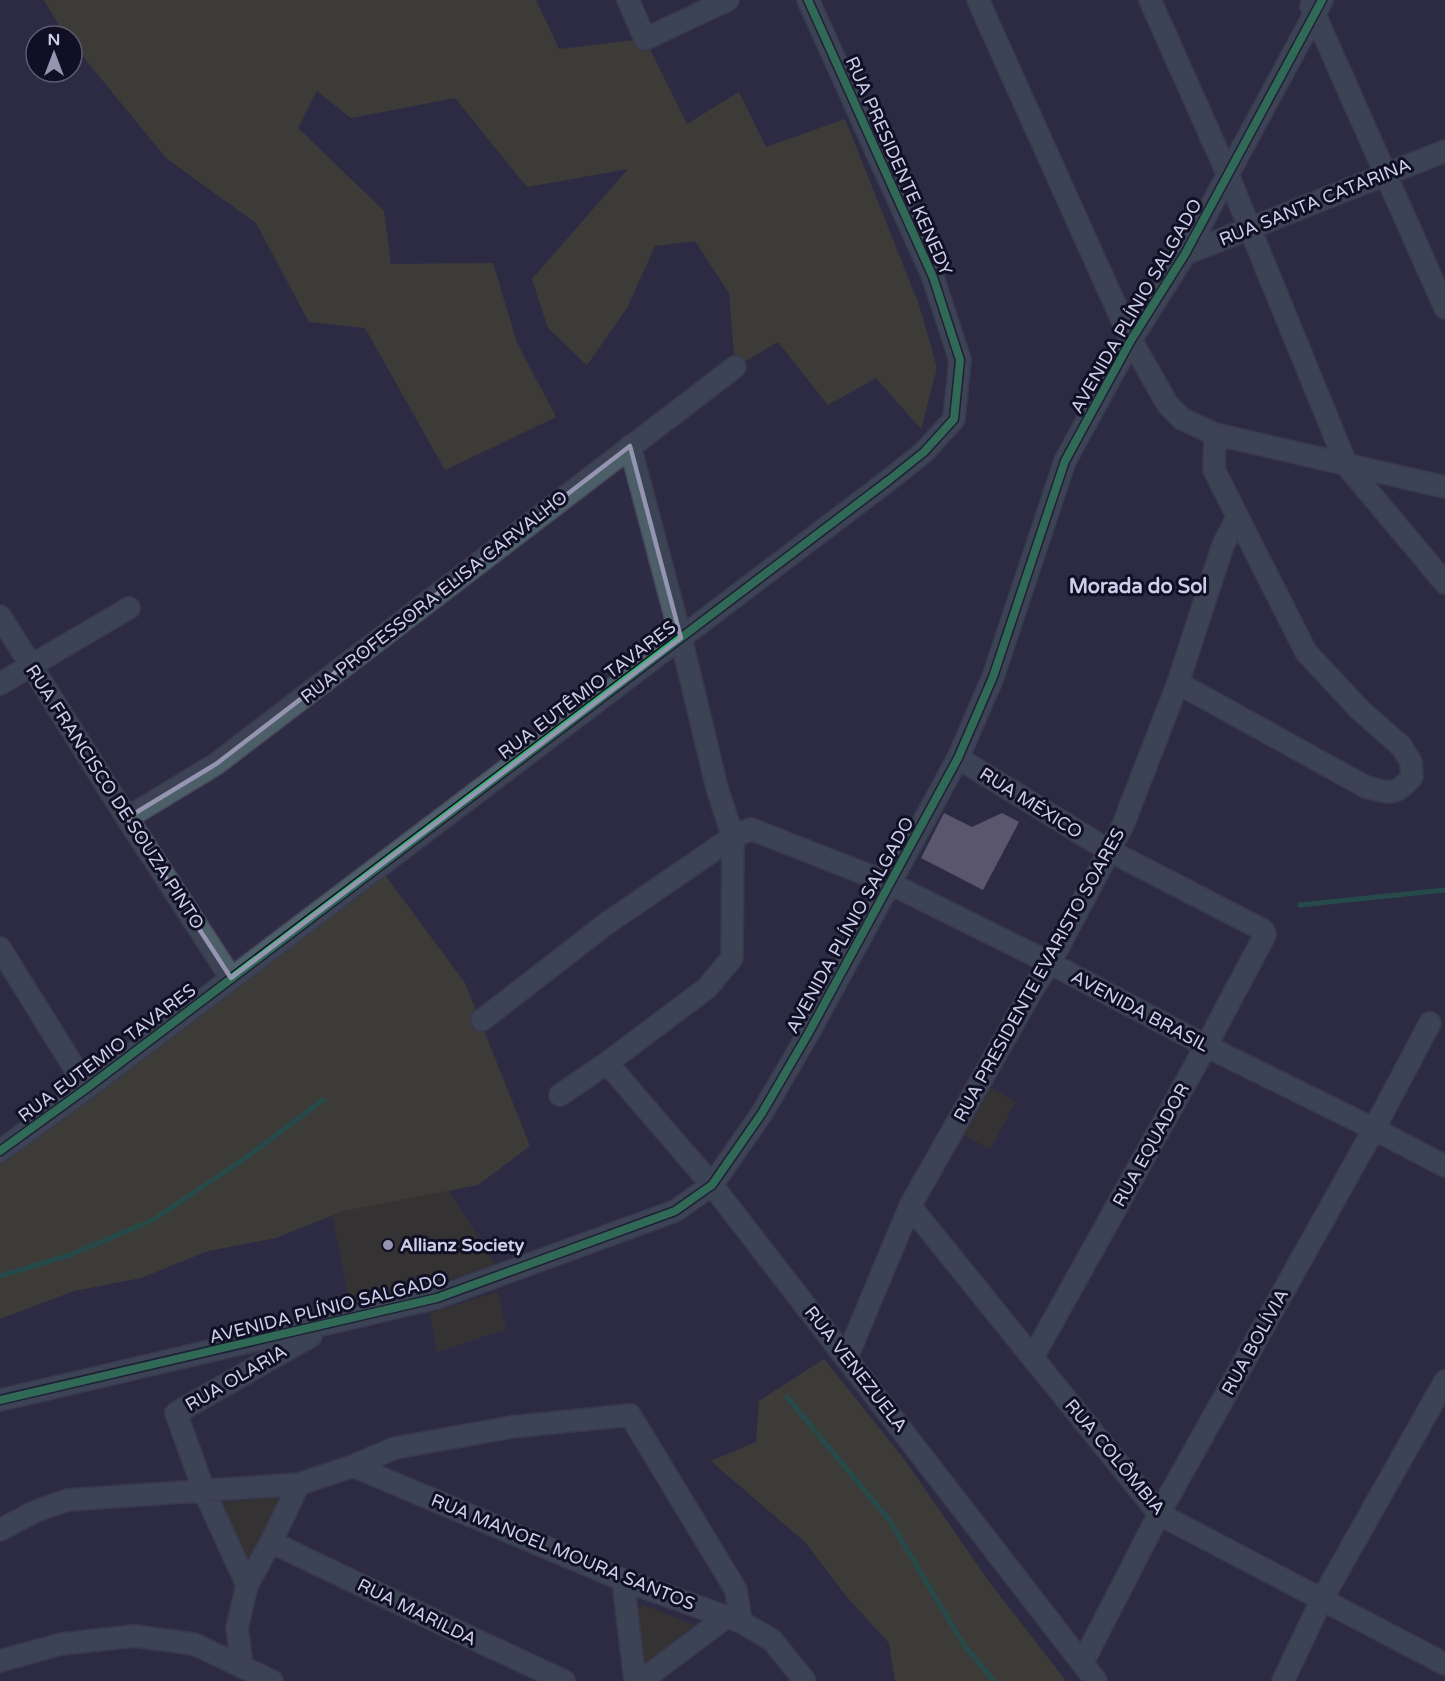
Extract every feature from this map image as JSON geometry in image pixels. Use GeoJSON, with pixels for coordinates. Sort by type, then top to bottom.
{"type":"FeatureCollection","features":[{"type":"Feature","properties":{"kind":"street"},"geometry":{"type":"LineString","coordinates":[[628,0],[645,39],[728,0]]}},
{"type":"Feature","properties":{"kind":"street","name":"RUA PRESIDENTE KENEDY"},"geometry":{"type":"LineString","coordinates":[[808,0],[933,277],[960,360],[954,419]]}},
{"type":"Feature","properties":{"kind":"street"},"geometry":{"type":"LineString","coordinates":[[978,0],[1131,340],[1168,405],[1182,419],[1215,434],[1445,487]]}},
{"type":"Feature","properties":{"kind":"street"},"geometry":{"type":"LineString","coordinates":[[1149,0],[1228,175],[1347,466],[1445,583]]}},
{"type":"Feature","properties":{"kind":"street"},"geometry":{"type":"LineString","coordinates":[[1315,5],[1445,308]]}},
{"type":"Feature","properties":{"kind":"street","name":"AVENIDA PLÍNIO SALGADO"},"geometry":{"type":"LineString","coordinates":[[0,1401],[267,1340],[337,1320],[437,1298],[675,1211],[712,1185],[762,1113],[891,884],[958,758],[993,677],[1065,460],[1131,340],[1185,254],[1315,5]]}},
{"type":"Feature","properties":{"kind":"street","name":"RUA SANTA CATARINA"},"geometry":{"type":"LineString","coordinates":[[1185,254],[1445,151]]}},
{"type":"Feature","properties":{"kind":"street","name":"RUA PROFESSORA ELISA CARVALHO"},"geometry":{"type":"LineString","coordinates":[[127,818],[216,764],[735,367]]}},
{"type":"Feature","properties":{"kind":"street","name":"RUA EUTÊMIO TAVARES"},"geometry":{"type":"LineString","coordinates":[[231,978],[924,452],[954,419]]}},
{"type":"Feature","properties":{"kind":"street"},"geometry":{"type":"LineString","coordinates":[[1178,683],[1366,787],[1393,793],[1400,791],[1412,777],[1411,762],[1401,746],[1360,710],[1306,652],[1214,470],[1215,434]]}},
{"type":"Feature","properties":{"kind":"street"},"geometry":{"type":"LineString","coordinates":[[560,1095],[707,988],[732,958],[733,837],[717,788],[681,638],[630,446]]}},
{"type":"Feature","properties":{"kind":"street","name":"RUA PRESIDENTE EVARISTO SOARES"},"geometry":{"type":"LineString","coordinates":[[848,1358],[910,1206],[1034,987],[1050,963],[1123,825],[1178,683],[1222,545],[1237,519]]}},
{"type":"Feature","properties":{"kind":"street"},"geometry":{"type":"LineString","coordinates":[[0,684],[129,608]]}},
{"type":"Feature","properties":{"kind":"street","name":"RUA FRANCISCO DE SOUZA PINTO"},"geometry":{"type":"LineString","coordinates":[[0,616],[231,978]]}},
{"type":"Feature","properties":{"kind":"street","name":"RUA MÉXICO"},"geometry":{"type":"LineString","coordinates":[[958,758],[1108,850],[1263,930]]}},
{"type":"Feature","properties":{"kind":"street","name":"AVENIDA BRASIL"},"geometry":{"type":"LineString","coordinates":[[733,837],[751,829],[891,884],[1445,1166]]}},
{"type":"Feature","properties":{"kind":"street"},"geometry":{"type":"LineString","coordinates":[[482,1020],[606,924],[733,837]]}},
{"type":"Feature","properties":{"kind":"street","name":"RUA EQUADOR"},"geometry":{"type":"LineString","coordinates":[[1032,1358],[1206,1046],[1264,938],[1263,930]]}},
{"type":"Feature","properties":{"kind":"street"},"geometry":{"type":"LineString","coordinates":[[0,948],[87,1088]]}},
{"type":"Feature","properties":{"kind":"street","name":"RUA EUTEMIO TAVARES"},"geometry":{"type":"LineString","coordinates":[[0,1151],[231,978]]}},
{"type":"Feature","properties":{"kind":"street","name":"RUA BOLÍVIA"},"geometry":{"type":"LineString","coordinates":[[1083,1662],[1159,1514],[1374,1129],[1430,1023]]}},
{"type":"Feature","properties":{"kind":"street","name":"RUA VENEZUELA"},"geometry":{"type":"LineString","coordinates":[[607,1063],[712,1185],[1096,1681]]}},
{"type":"Feature","properties":{"kind":"street","name":"RUA COLÔMBIA"},"geometry":{"type":"LineString","coordinates":[[910,1206],[1159,1514],[1445,1664]]}},
{"type":"Feature","properties":{"kind":"street","name":"RUA OLARIA"},"geometry":{"type":"LineString","coordinates":[[204,1491],[176,1413],[337,1320]]}},
{"type":"Feature","properties":{"kind":"street"},"geometry":{"type":"LineString","coordinates":[[1282,1681],[1321,1600],[1445,1381]]}},
{"type":"Feature","properties":{"kind":"street"},"geometry":{"type":"LineString","coordinates":[[0,1530],[34,1512],[67,1500],[300,1484],[353,1466],[395,1448],[512,1427],[630,1415],[736,1590],[733,1620],[641,1681]]}},
{"type":"Feature","properties":{"kind":"street","name":"RUA MANOEL MOURA SANTOS"},"geometry":{"type":"LineString","coordinates":[[353,1466],[624,1580],[733,1620],[772,1640],[805,1681]]}},
{"type":"Feature","properties":{"kind":"street"},"geometry":{"type":"LineString","coordinates":[[219,1656],[237,1628],[247,1585],[300,1484]]}},
{"type":"Feature","properties":{"kind":"street"},"geometry":{"type":"LineString","coordinates":[[204,1491],[247,1585]]}},
{"type":"Feature","properties":{"kind":"street","name":"RUA MARILDA"},"geometry":{"type":"LineString","coordinates":[[271,1542],[564,1681]]}},
{"type":"Feature","properties":{"kind":"street"},"geometry":{"type":"LineString","coordinates":[[624,1580],[635,1681]]}},
{"type":"Feature","properties":{"kind":"street"},"geometry":{"type":"LineString","coordinates":[[237,1628],[254,1675]]}},
{"type":"Feature","properties":{"kind":"street"},"geometry":{"type":"LineString","coordinates":[[0,1661],[61,1644],[134,1636],[194,1644],[254,1675]]}},
{"type":"Feature","properties":{"kind":"highlighted area"},"geometry":{"type":"Polygon","coordinates":[[[630,446],[681,638],[231,978],[127,818],[216,764],[630,446]]]}},
{"type":"Feature","properties":{"kind":"shaded area"},"geometry":{"type":"Polygon","coordinates":[[[44,0],[536,0],[559,49],[645,39],[687,124],[739,92],[766,147],[845,119],[919,305],[937,368],[921,429],[876,378],[828,405],[778,342],[735,367],[729,293],[695,241],[655,246],[627,308],[587,365],[548,328],[532,279],[628,169],[527,187],[455,98],[351,118],[317,91],[298,128],[384,211],[391,264],[493,263],[517,343],[556,417],[445,470],[365,328],[309,322],[256,223],[166,158],[84,58],[84,24],[59,24],[44,0]]]}},
{"type":"Feature","properties":{"kind":"shaded area"},"geometry":{"type":"Polygon","coordinates":[[[385,875],[465,983],[530,1146],[478,1185],[343,1211],[276,1238],[208,1251],[141,1278],[74,1291],[0,1319],[0,1160],[385,875]]]}},
{"type":"Feature","properties":{"kind":"shaded area"},"geometry":{"type":"Polygon","coordinates":[[[991,1088],[1016,1102],[990,1149],[964,1135],[991,1088]]]}},
{"type":"Feature","properties":{"kind":"shaded area","name":"Allianz Society"},"geometry":{"type":"Polygon","coordinates":[[[437,1171],[496,1265],[419,1289],[350,1305],[331,1207],[437,1171]]]}},
{"type":"Feature","properties":{"kind":"shaded area"},"geometry":{"type":"Polygon","coordinates":[[[498,1292],[506,1329],[437,1352],[430,1313],[498,1292]]]}},
{"type":"Feature","properties":{"kind":"shaded area"},"geometry":{"type":"Polygon","coordinates":[[[824,1359],[904,1459],[990,1583],[1066,1681],[895,1681],[889,1643],[847,1597],[805,1542],[711,1461],[756,1442],[759,1401],[824,1359]]]}},
{"type":"Feature","properties":{"kind":"shaded area"},"geometry":{"type":"Polygon","coordinates":[[[280,1497],[249,1567],[217,1503],[280,1497]]]}},
{"type":"Feature","properties":{"kind":"shaded area"},"geometry":{"type":"Polygon","coordinates":[[[644,1605],[694,1625],[692,1635],[643,1665],[637,1609],[644,1605]]]}},
{"type":"Feature","properties":{"kind":"building"},"geometry":{"type":"Polygon","coordinates":[[[944,813],[972,827],[1002,813],[1019,822],[983,890],[921,858],[944,813]]]}},
{"type":"Feature","properties":{"kind":"waterway"},"geometry":{"type":"LineString","coordinates":[[1300,905],[1445,890]]}},
{"type":"Feature","properties":{"kind":"waterway"},"geometry":{"type":"LineString","coordinates":[[0,1276],[70,1255],[153,1220],[244,1159],[323,1100]]}},
{"type":"Feature","properties":{"kind":"waterway"},"geometry":{"type":"LineString","coordinates":[[787,1397],[890,1521],[964,1645],[994,1681]]}},
{"type":"Feature","properties":{"kind":"cycle path"},"geometry":{"type":"LineString","coordinates":[[0,1151],[87,1088],[889,480],[924,452],[954,419],[960,360],[933,277],[808,0]]}},
{"type":"Feature","properties":{"kind":"cycle path"},"geometry":{"type":"LineString","coordinates":[[0,1400],[437,1298],[675,1211],[712,1185],[762,1113],[808,1034],[958,758],[993,677],[1065,461],[1131,340],[1185,254],[1322,0]]}},
{"type":"Feature","properties":{"kind":"place","name":"Allianz Society"},"geometry":{"type":"Point","coordinates":[388,1245]}},
{"type":"Feature","properties":{"kind":"district","name":"Morada do Sol"},"geometry":{"type":"Point","coordinates":[1138,586]}}]}
